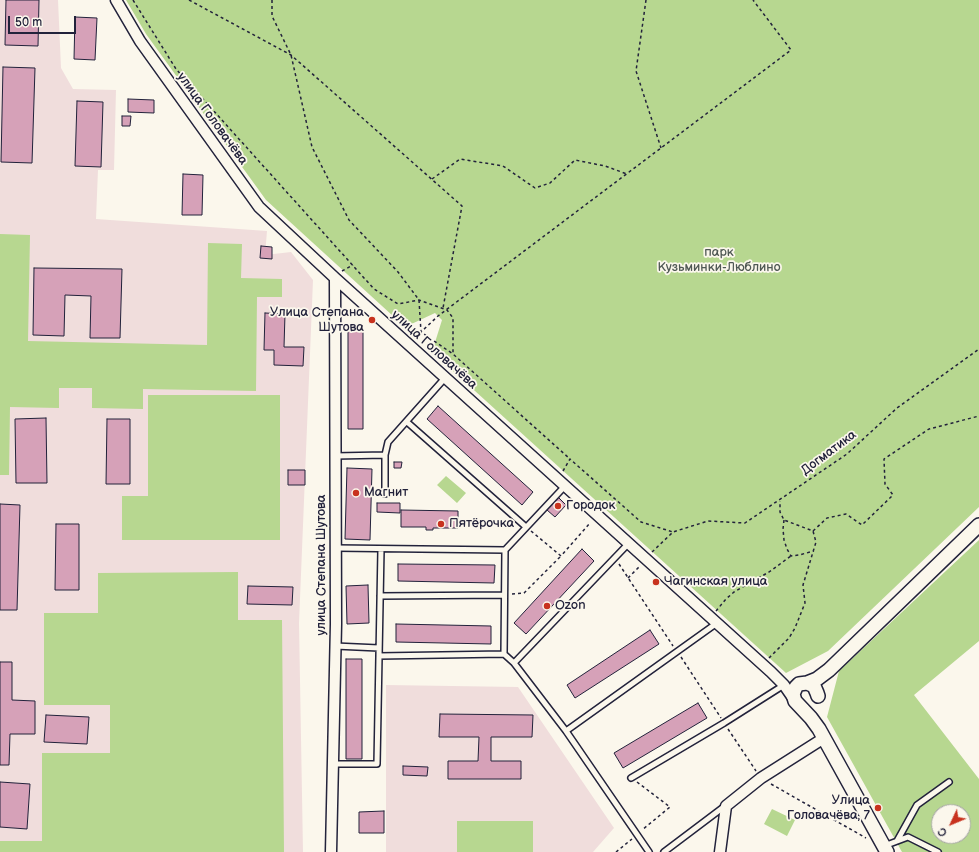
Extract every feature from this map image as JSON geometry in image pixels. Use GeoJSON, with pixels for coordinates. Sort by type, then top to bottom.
{"type":"FeatureCollection","features":[{"type":"Feature","properties":{"kind":"street","name":"улица Головачёва"},"geometry":{"type":"LineString","coordinates":[[116,0],[140,41],[259,207],[335,278],[597,515],[628,544],[644,562],[714,621],[764,666],[781,682],[797,702]]}},
{"type":"Feature","properties":{"kind":"street","name":"улица Степана Шутова"},"geometry":{"type":"LineString","coordinates":[[331,852],[335,646],[335,278]]}},
{"type":"Feature","properties":{"kind":"street"},"geometry":{"type":"LineString","coordinates":[[886,849],[822,733],[797,702],[794,690],[799,684],[817,679],[829,670],[979,525]]}},
{"type":"Feature","properties":{"kind":"street"},"geometry":{"type":"LineString","coordinates":[[797,702],[808,707],[815,704],[822,682],[829,670]]}},
{"type":"Feature","properties":{"kind":"street"},"geometry":{"type":"LineString","coordinates":[[781,682],[791,684],[805,683],[814,686],[818,693],[816,717],[822,733]]}},
{"type":"Feature","properties":{"kind":"street"},"geometry":{"type":"LineString","coordinates":[[720,852],[726,806],[822,733]]}},
{"type":"Feature","properties":{"kind":"lane"},"geometry":{"type":"LineString","coordinates":[[385,494],[385,455],[388,442],[445,378]]}},
{"type":"Feature","properties":{"kind":"lane"},"geometry":{"type":"LineString","coordinates":[[407,422],[526,527]]}},
{"type":"Feature","properties":{"kind":"lane"},"geometry":{"type":"LineString","coordinates":[[335,456],[385,455]]}},
{"type":"Feature","properties":{"kind":"lane"},"geometry":{"type":"LineString","coordinates":[[504,654],[505,550],[565,486]]}},
{"type":"Feature","properties":{"kind":"lane"},"geometry":{"type":"LineString","coordinates":[[514,663],[628,544]]}},
{"type":"Feature","properties":{"kind":"lane"},"geometry":{"type":"LineString","coordinates":[[335,548],[505,550]]}},
{"type":"Feature","properties":{"kind":"lane"},"geometry":{"type":"LineString","coordinates":[[332,764],[377,764],[381,549]]}},
{"type":"Feature","properties":{"kind":"lane"},"geometry":{"type":"LineString","coordinates":[[380,596],[504,595]]}},
{"type":"Feature","properties":{"kind":"lane"},"geometry":{"type":"LineString","coordinates":[[566,731],[677,652],[714,621]]}},
{"type":"Feature","properties":{"kind":"lane"},"geometry":{"type":"LineString","coordinates":[[335,646],[379,648]]}},
{"type":"Feature","properties":{"kind":"lane"},"geometry":{"type":"LineString","coordinates":[[379,656],[504,654],[514,663],[566,731],[649,852]]}},
{"type":"Feature","properties":{"kind":"lane"},"geometry":{"type":"LineString","coordinates":[[631,778],[724,723],[781,682]]}},
{"type":"Feature","properties":{"kind":"lane"},"geometry":{"type":"LineString","coordinates":[[897,842],[917,805],[949,782]]}},
{"type":"Feature","properties":{"kind":"lane"},"geometry":{"type":"LineString","coordinates":[[664,852],[726,806]]}},
{"type":"Feature","properties":{"kind":"lane"},"geometry":{"type":"LineString","coordinates":[[886,849],[908,837],[938,852]]}},
{"type":"Feature","properties":{"kind":"path"},"geometry":{"type":"LineString","coordinates":[[133,0],[176,69],[374,289],[398,304],[419,300],[446,310],[452,318],[452,354]]}},
{"type":"Feature","properties":{"kind":"path"},"geometry":{"type":"LineString","coordinates":[[189,0],[291,55],[462,206],[443,308]]}},
{"type":"Feature","properties":{"kind":"path"},"geometry":{"type":"LineString","coordinates":[[272,0],[272,16],[291,55],[312,147],[349,220],[398,272],[419,300],[421,332]]}},
{"type":"Feature","properties":{"kind":"path"},"geometry":{"type":"LineString","coordinates":[[646,0],[636,71],[661,148]]}},
{"type":"Feature","properties":{"kind":"path"},"geometry":{"type":"LineString","coordinates":[[411,347],[421,332],[438,316],[791,50],[753,0]]}},
{"type":"Feature","properties":{"kind":"path"},"geometry":{"type":"LineString","coordinates":[[432,179],[460,159],[503,166],[535,188],[550,183],[575,160],[604,166],[628,174]]}},
{"type":"Feature","properties":{"kind":"path"},"geometry":{"type":"LineString","coordinates":[[335,278],[343,270],[353,265]]}},
{"type":"Feature","properties":{"kind":"path"},"geometry":{"type":"LineString","coordinates":[[421,332],[452,354],[641,522],[673,532],[628,578]]}},
{"type":"Feature","properties":{"kind":"path","name":"Догматика"},"geometry":{"type":"LineString","coordinates":[[673,532],[708,521],[745,523],[846,454],[897,408],[979,350]]}},
{"type":"Feature","properties":{"kind":"path"},"geometry":{"type":"LineString","coordinates":[[813,531],[827,518],[846,514],[862,525],[893,494],[885,484],[884,459],[929,429],[979,416]]}},
{"type":"Feature","properties":{"kind":"path"},"geometry":{"type":"LineString","coordinates":[[556,478],[563,471],[570,459]]}},
{"type":"Feature","properties":{"kind":"path"},"geometry":{"type":"LineString","coordinates":[[780,500],[780,512],[784,520],[784,540],[791,556]]}},
{"type":"Feature","properties":{"kind":"path"},"geometry":{"type":"LineString","coordinates":[[504,595],[524,593],[561,556],[597,515]]}},
{"type":"Feature","properties":{"kind":"path"},"geometry":{"type":"LineString","coordinates":[[784,520],[813,531]]}},
{"type":"Feature","properties":{"kind":"path"},"geometry":{"type":"LineString","coordinates":[[526,527],[561,556]]}},
{"type":"Feature","properties":{"kind":"path"},"geometry":{"type":"LineString","coordinates":[[764,666],[768,658],[788,638],[795,628],[805,603],[803,585],[816,542],[813,531]]}},
{"type":"Feature","properties":{"kind":"path"},"geometry":{"type":"LineString","coordinates":[[714,621],[726,599],[734,592],[769,572],[791,556],[799,556],[814,551]]}},
{"type":"Feature","properties":{"kind":"path"},"geometry":{"type":"LineString","coordinates":[[615,558],[761,778],[871,841]]}},
{"type":"Feature","properties":{"kind":"path"},"geometry":{"type":"LineString","coordinates":[[616,852],[670,807],[631,778]]}},
{"type":"Feature","properties":{"kind":"shaded area"},"geometry":{"type":"Polygon","coordinates":[[[0,0],[58,0],[61,68],[73,89],[116,90],[114,170],[98,170],[96,219],[267,231],[265,255],[291,252],[313,280],[299,623],[303,852],[0,852],[0,0]]]}},
{"type":"Feature","properties":{"kind":"shaded area"},"geometry":{"type":"Polygon","coordinates":[[[386,685],[518,687],[614,828],[593,852],[386,852],[386,685]]]}},
{"type":"Feature","properties":{"kind":"green space","name":"парк Кузьминки-Люблино"},"geometry":{"type":"Polygon","coordinates":[[[126,0],[979,0],[979,507],[828,651],[786,673],[432,352],[442,320],[435,313],[405,327],[266,200],[146,34],[126,0]]]}},
{"type":"Feature","properties":{"kind":"green space"},"geometry":{"type":"Polygon","coordinates":[[[0,234],[30,235],[28,341],[207,345],[208,243],[242,244],[241,278],[282,279],[282,297],[257,297],[256,391],[143,389],[143,409],[92,408],[92,388],[59,388],[59,408],[10,407],[9,475],[0,475],[0,234]]]}},
{"type":"Feature","properties":{"kind":"green space"},"geometry":{"type":"Polygon","coordinates":[[[148,395],[280,395],[280,540],[122,540],[122,496],[148,496],[148,395]]]}},
{"type":"Feature","properties":{"kind":"green space"},"geometry":{"type":"Polygon","coordinates":[[[446,476],[466,493],[457,503],[437,485],[446,476]]]}},
{"type":"Feature","properties":{"kind":"green space"},"geometry":{"type":"Polygon","coordinates":[[[979,540],[979,641],[914,695],[979,779],[979,852],[902,852],[827,717],[839,671],[979,540]]]}},
{"type":"Feature","properties":{"kind":"green space"},"geometry":{"type":"Polygon","coordinates":[[[238,572],[238,620],[282,620],[284,852],[0,852],[0,841],[42,841],[42,753],[110,753],[110,705],[44,705],[44,613],[98,613],[98,573],[238,572]]]}},
{"type":"Feature","properties":{"kind":"green space"},"geometry":{"type":"Polygon","coordinates":[[[772,809],[795,820],[787,836],[764,824],[772,809]]]}},
{"type":"Feature","properties":{"kind":"green space"},"geometry":{"type":"Polygon","coordinates":[[[457,821],[533,821],[533,852],[457,852],[457,821]]]}},
{"type":"Feature","properties":{"kind":"building"},"geometry":{"type":"Polygon","coordinates":[[[6,0],[39,0],[38,46],[5,45],[6,0]]]}},
{"type":"Feature","properties":{"kind":"building"},"geometry":{"type":"Polygon","coordinates":[[[75,17],[97,18],[95,60],[74,59],[75,17]]]}},
{"type":"Feature","properties":{"kind":"building"},"geometry":{"type":"Polygon","coordinates":[[[3,67],[35,68],[32,163],[1,162],[3,67]]]}},
{"type":"Feature","properties":{"kind":"building"},"geometry":{"type":"Polygon","coordinates":[[[128,99],[154,100],[154,113],[128,112],[128,99]]]}},
{"type":"Feature","properties":{"kind":"building"},"geometry":{"type":"Polygon","coordinates":[[[77,101],[103,102],[101,167],[75,166],[77,101]]]}},
{"type":"Feature","properties":{"kind":"building"},"geometry":{"type":"Polygon","coordinates":[[[122,116],[131,116],[130,126],[122,126],[122,116]]]}},
{"type":"Feature","properties":{"kind":"building"},"geometry":{"type":"Polygon","coordinates":[[[183,174],[203,175],[202,215],[182,215],[183,174]]]}},
{"type":"Feature","properties":{"kind":"building"},"geometry":{"type":"Polygon","coordinates":[[[261,246],[272,247],[272,259],[260,258],[261,246]]]}},
{"type":"Feature","properties":{"kind":"building"},"geometry":{"type":"Polygon","coordinates":[[[34,268],[122,269],[120,338],[90,338],[91,296],[65,295],[64,336],[33,335],[34,268]]]}},
{"type":"Feature","properties":{"kind":"building"},"geometry":{"type":"Polygon","coordinates":[[[265,313],[285,314],[284,347],[304,347],[303,366],[274,365],[274,350],[264,350],[265,313]]]}},
{"type":"Feature","properties":{"kind":"building"},"geometry":{"type":"Polygon","coordinates":[[[348,329],[363,329],[363,429],[348,429],[348,329]]]}},
{"type":"Feature","properties":{"kind":"building"},"geometry":{"type":"Polygon","coordinates":[[[438,406],[533,492],[522,505],[427,419],[438,406]]]}},
{"type":"Feature","properties":{"kind":"building"},"geometry":{"type":"Polygon","coordinates":[[[46,418],[47,483],[16,483],[15,419],[46,418]]]}},
{"type":"Feature","properties":{"kind":"building"},"geometry":{"type":"Polygon","coordinates":[[[107,419],[130,419],[130,484],[106,484],[107,419]]]}},
{"type":"Feature","properties":{"kind":"building"},"geometry":{"type":"Polygon","coordinates":[[[394,462],[402,462],[401,468],[394,468],[394,462]]]}},
{"type":"Feature","properties":{"kind":"building"},"geometry":{"type":"Polygon","coordinates":[[[347,468],[372,469],[370,540],[345,539],[347,468]]]}},
{"type":"Feature","properties":{"kind":"building"},"geometry":{"type":"Polygon","coordinates":[[[288,470],[305,470],[305,485],[288,485],[288,470]]]}},
{"type":"Feature","properties":{"kind":"building"},"geometry":{"type":"Polygon","coordinates":[[[558,497],[566,505],[555,517],[547,510],[558,497]]]}},
{"type":"Feature","properties":{"kind":"building"},"geometry":{"type":"Polygon","coordinates":[[[377,503],[400,503],[400,513],[377,512],[377,503]]]}},
{"type":"Feature","properties":{"kind":"building"},"geometry":{"type":"Polygon","coordinates":[[[0,504],[20,505],[17,610],[0,610],[0,504]]]}},
{"type":"Feature","properties":{"kind":"building"},"geometry":{"type":"Polygon","coordinates":[[[401,510],[458,511],[458,528],[433,528],[433,530],[426,530],[426,527],[401,527],[401,510]]]}},
{"type":"Feature","properties":{"kind":"building"},"geometry":{"type":"Polygon","coordinates":[[[56,524],[79,524],[79,590],[55,590],[56,524]]]}},
{"type":"Feature","properties":{"kind":"building"},"geometry":{"type":"Polygon","coordinates":[[[582,549],[594,561],[526,634],[514,623],[582,549]]]}},
{"type":"Feature","properties":{"kind":"building"},"geometry":{"type":"Polygon","coordinates":[[[398,564],[495,565],[494,583],[398,581],[398,564]]]}},
{"type":"Feature","properties":{"kind":"building"},"geometry":{"type":"Polygon","coordinates":[[[368,585],[369,623],[347,624],[346,586],[368,585]]]}},
{"type":"Feature","properties":{"kind":"building"},"geometry":{"type":"Polygon","coordinates":[[[248,586],[293,587],[292,605],[247,604],[248,586]]]}},
{"type":"Feature","properties":{"kind":"building"},"geometry":{"type":"Polygon","coordinates":[[[396,624],[491,626],[491,644],[396,642],[396,624]]]}},
{"type":"Feature","properties":{"kind":"building"},"geometry":{"type":"Polygon","coordinates":[[[650,630],[659,644],[575,698],[567,685],[650,630]]]}},
{"type":"Feature","properties":{"kind":"building"},"geometry":{"type":"Polygon","coordinates":[[[346,659],[362,659],[362,759],[346,759],[346,659]]]}},
{"type":"Feature","properties":{"kind":"building"},"geometry":{"type":"Polygon","coordinates":[[[0,662],[12,662],[12,700],[35,701],[35,734],[10,734],[9,765],[0,765],[0,662]]]}},
{"type":"Feature","properties":{"kind":"building"},"geometry":{"type":"Polygon","coordinates":[[[698,703],[707,718],[623,768],[614,753],[698,703]]]}},
{"type":"Feature","properties":{"kind":"building"},"geometry":{"type":"Polygon","coordinates":[[[440,714],[533,715],[532,737],[491,737],[491,761],[521,761],[521,779],[448,779],[448,761],[478,761],[479,737],[439,737],[440,714]]]}},
{"type":"Feature","properties":{"kind":"building"},"geometry":{"type":"Polygon","coordinates":[[[46,715],[89,717],[87,744],[44,742],[46,715]]]}},
{"type":"Feature","properties":{"kind":"building"},"geometry":{"type":"Polygon","coordinates":[[[403,766],[428,767],[427,776],[403,775],[403,766]]]}},
{"type":"Feature","properties":{"kind":"building"},"geometry":{"type":"Polygon","coordinates":[[[0,782],[30,784],[27,829],[0,827],[0,782]]]}},
{"type":"Feature","properties":{"kind":"building"},"geometry":{"type":"Polygon","coordinates":[[[384,811],[384,833],[359,833],[359,812],[384,811]]]}},
{"type":"Feature","properties":{"kind":"place","name":"Улица Степана Шутова"},"geometry":{"type":"Point","coordinates":[372,320]}},
{"type":"Feature","properties":{"kind":"place","name":"Магнит"},"geometry":{"type":"Point","coordinates":[356,493]}},
{"type":"Feature","properties":{"kind":"place","name":"Городок"},"geometry":{"type":"Point","coordinates":[558,506]}},
{"type":"Feature","properties":{"kind":"place","name":"Пятёрочка"},"geometry":{"type":"Point","coordinates":[441,524]}},
{"type":"Feature","properties":{"kind":"place","name":"Чагинская улица"},"geometry":{"type":"Point","coordinates":[656,582]}},
{"type":"Feature","properties":{"kind":"place","name":"Ozon"},"geometry":{"type":"Point","coordinates":[547,606]}},
{"type":"Feature","properties":{"kind":"place","name":"Улица Головачёва, 7"},"geometry":{"type":"Point","coordinates":[878,808]}}]}
